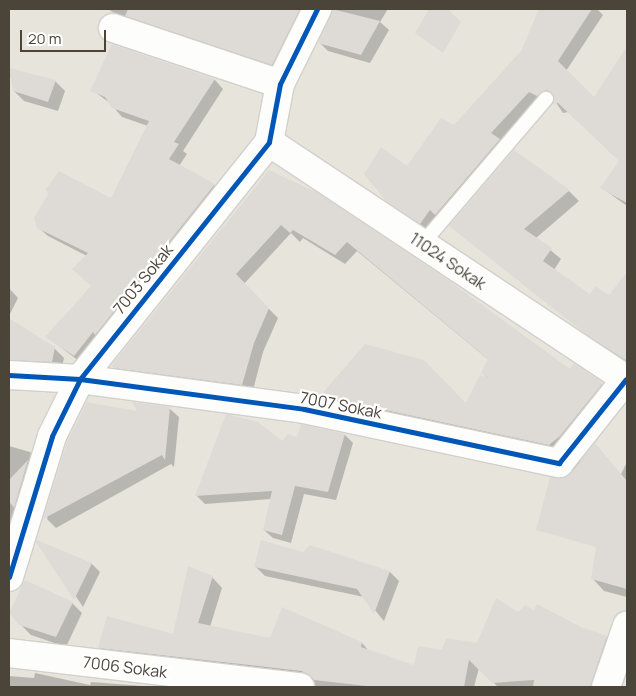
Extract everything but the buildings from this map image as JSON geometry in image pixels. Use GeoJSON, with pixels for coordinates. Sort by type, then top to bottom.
{"type":"FeatureCollection","features":[{"type":"Feature","properties":{"kind":"street","name":"7003 Sokak"},"geometry":{"type":"LineString","coordinates":[[9,578],[52,436],[80,379],[269,142],[280,84],[317,9]]}},
{"type":"Feature","properties":{"kind":"street"},"geometry":{"type":"LineString","coordinates":[[113,28],[280,84]]}},
{"type":"Feature","properties":{"kind":"street","name":"11024 Sokak"},"geometry":{"type":"LineString","coordinates":[[269,142],[627,379]]}},
{"type":"Feature","properties":{"kind":"street","name":"7007 Sokak"},"geometry":{"type":"LineString","coordinates":[[9,375],[80,379],[304,409],[559,463],[627,379]]}},
{"type":"Feature","properties":{"kind":"street"},"geometry":{"type":"LineString","coordinates":[[606,687],[627,626]]}},
{"type":"Feature","properties":{"kind":"street","name":"7006 Sokak"},"geometry":{"type":"LineString","coordinates":[[9,653],[300,687]]}},
{"type":"Feature","properties":{"kind":"lane"},"geometry":{"type":"LineString","coordinates":[[422,244],[546,99]]}},
{"type":"Feature","properties":{"kind":"shaded area"},"geometry":{"type":"Polygon","coordinates":[[[9,9],[627,9],[627,687],[9,687],[9,9]]]}},
{"type":"Feature","properties":{"kind":"cycle path"},"geometry":{"type":"LineString","coordinates":[[9,577],[52,436],[80,379],[269,142],[280,84],[317,9]]}},
{"type":"Feature","properties":{"kind":"cycle path"},"geometry":{"type":"LineString","coordinates":[[9,375],[80,379],[304,409],[559,463],[626,379]]}}]}
